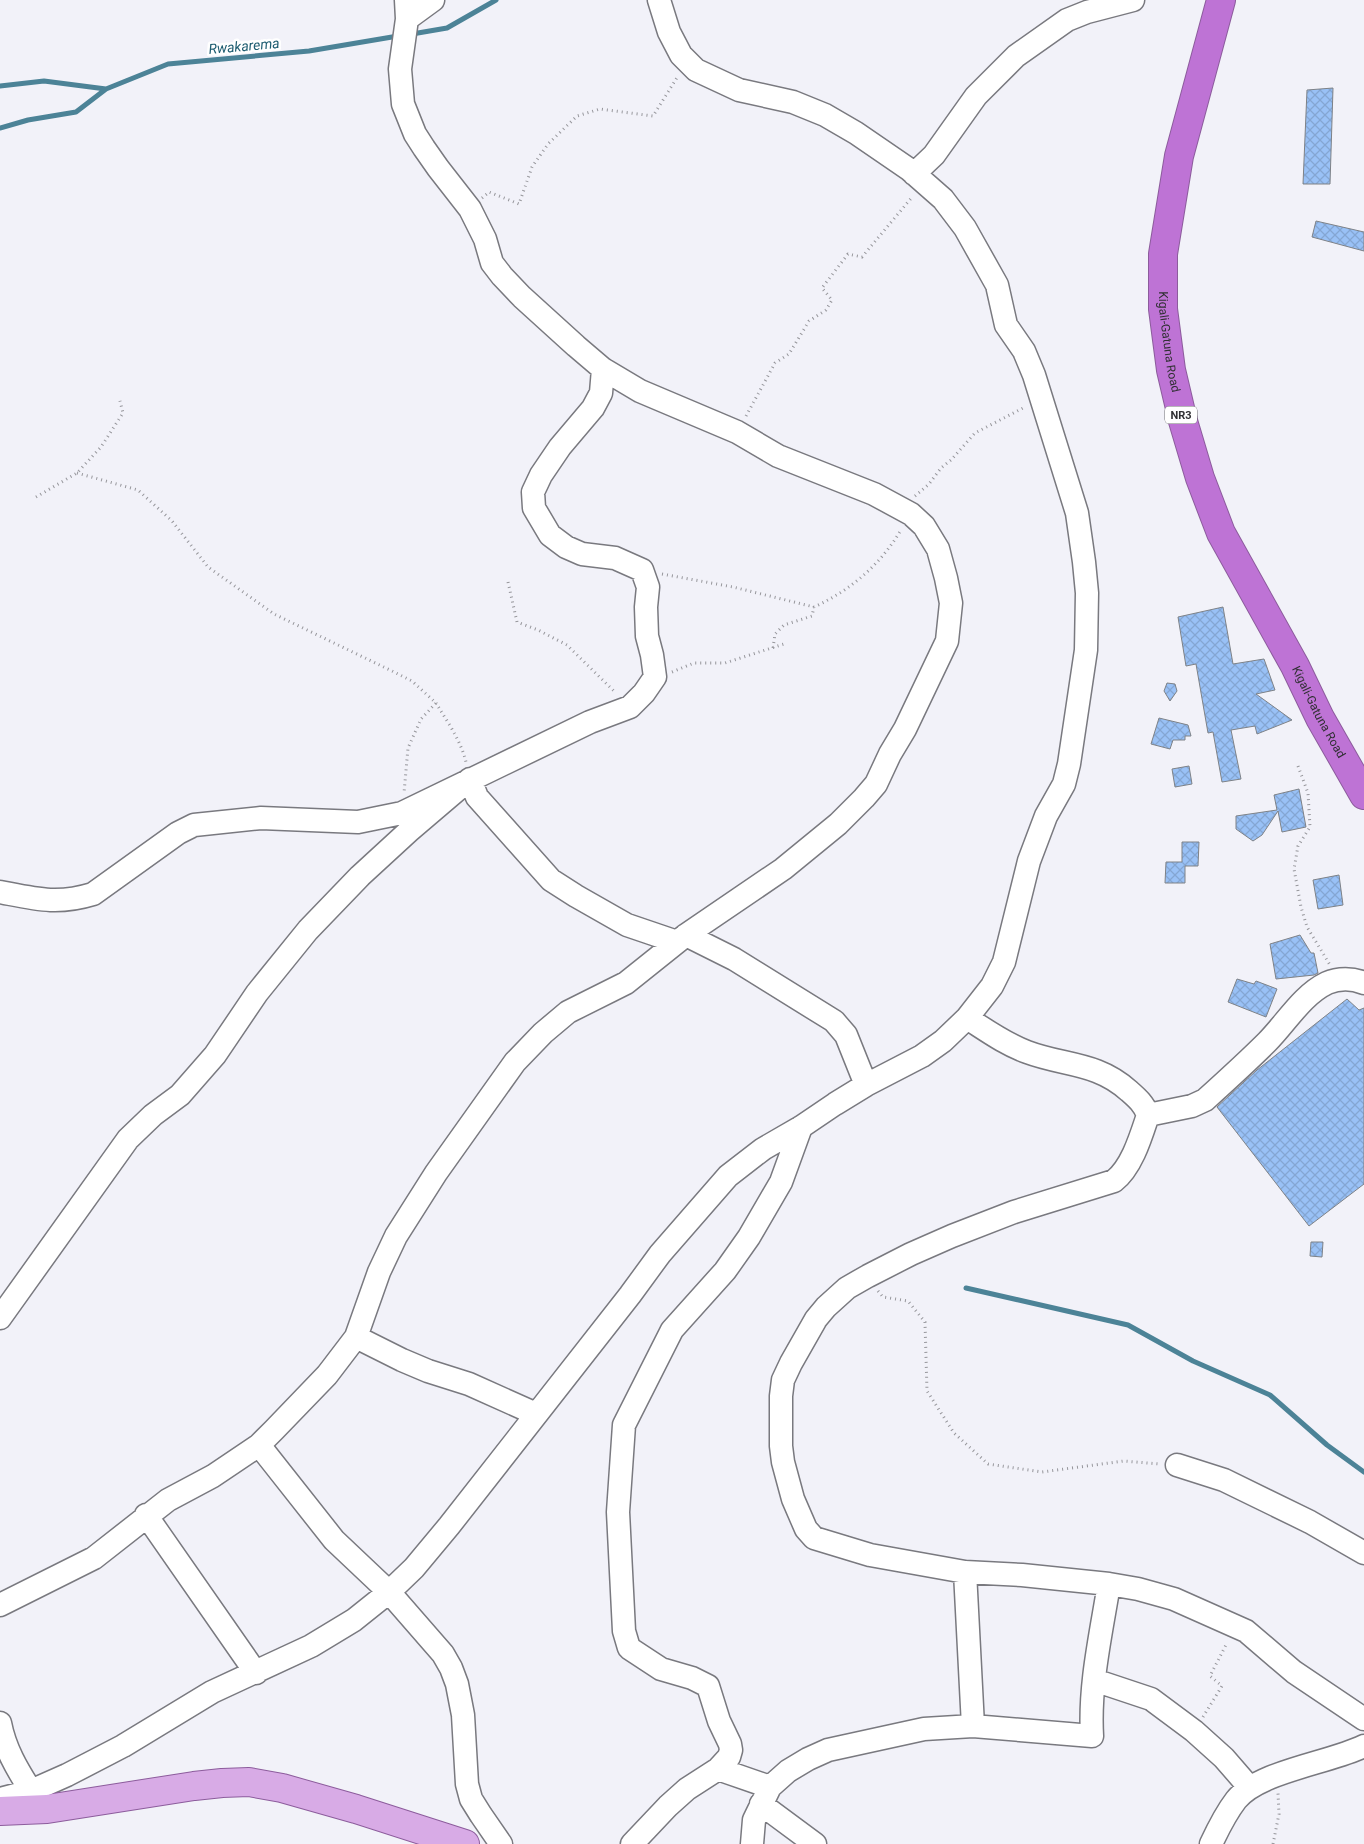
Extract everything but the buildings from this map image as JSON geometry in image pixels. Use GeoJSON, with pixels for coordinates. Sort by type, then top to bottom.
{"type":"FeatureCollection","features":[{"type":"Feature","properties":{"kind":"highway","name":"Kigali-Gatuna Road"},"geometry":{"type":"LineString","coordinates":[[1221,0],[1179,156],[1164,244],[1163,309],[1170,370],[1200,478],[1221,533],[1295,666],[1320,718],[1364,794]]}},
{"type":"Feature","properties":{"kind":"main road"},"geometry":{"type":"LineString","coordinates":[[0,1811],[46,1809],[203,1785],[249,1782],[282,1788],[356,1808],[465,1844]]}},
{"type":"Feature","properties":{"kind":"street"},"geometry":{"type":"LineString","coordinates":[[0,1605],[94,1558],[168,1500],[213,1476],[259,1445],[327,1374],[356,1337],[379,1272],[396,1236],[436,1173],[515,1062],[543,1033],[568,1012],[626,983],[681,938],[760,885],[838,824],[876,784],[890,754],[905,729],[947,641],[951,603],[946,578],[938,550],[924,526],[908,513],[874,494],[778,456],[737,432],[640,391],[603,369],[540,315],[502,276],[492,263],[485,239],[470,209],[438,168],[415,134],[403,104],[400,69],[407,10],[433,0]]}},
{"type":"Feature","properties":{"kind":"street"},"geometry":{"type":"LineString","coordinates":[[0,1800],[67,1775],[124,1746],[212,1692],[311,1646],[347,1624],[389,1592],[414,1568],[630,1295],[660,1254],[728,1176],[763,1149],[801,1128],[866,1085],[922,1056],[943,1041],[967,1018],[992,986],[1004,962],[1029,860],[1046,816],[1064,784],[1071,754],[1086,650],[1084,562],[1077,513],[1029,362],[1006,326],[997,285],[965,228],[943,200],[919,178],[856,133],[825,115],[793,102],[739,90],[696,70],[681,54],[669,32],[659,0]]}},
{"type":"Feature","properties":{"kind":"street"},"geometry":{"type":"LineString","coordinates":[[919,178],[976,96],[1016,56],[1067,20],[1133,0]]}},
{"type":"Feature","properties":{"kind":"street"},"geometry":{"type":"LineString","coordinates":[[0,892],[51,901],[76,899],[93,894],[178,833],[194,826],[260,818],[358,822],[402,813],[590,722],[630,707],[644,693],[655,677],[647,636],[646,607],[648,587],[642,570],[615,558],[582,554],[566,547],[550,535],[534,508],[533,492],[541,475],[560,447],[593,408],[601,393],[603,369]]}},
{"type":"Feature","properties":{"kind":"street"},"geometry":{"type":"LineString","coordinates":[[470,779],[477,797],[551,880],[627,924],[681,938],[734,959],[834,1021],[846,1035],[866,1085]]}},
{"type":"Feature","properties":{"kind":"street"},"geometry":{"type":"LineString","coordinates":[[0,1318],[128,1139],[153,1115],[180,1095],[214,1055],[257,993],[308,930],[360,876],[470,779]]}},
{"type":"Feature","properties":{"kind":"street"},"geometry":{"type":"LineString","coordinates":[[1148,1115],[1192,1106],[1205,1100],[1267,1042],[1306,997],[1325,984],[1337,979],[1358,980],[1364,983]]}},
{"type":"Feature","properties":{"kind":"street"},"geometry":{"type":"LineString","coordinates":[[967,1018],[1009,1044],[1028,1053],[1083,1066],[1109,1076],[1142,1103],[1148,1115],[1129,1162],[1114,1181],[1005,1215],[919,1250],[847,1288],[816,1319],[783,1380],[780,1396],[781,1446],[793,1499],[806,1529],[814,1538],[870,1555],[965,1572],[1022,1575],[1109,1584],[1138,1589],[1174,1599],[1246,1631],[1294,1672],[1364,1719]]}},
{"type":"Feature","properties":{"kind":"street"},"geometry":{"type":"LineString","coordinates":[[632,1844],[687,1789],[718,1768],[729,1758],[730,1750],[708,1686],[692,1678],[661,1669],[629,1648],[624,1631],[618,1512],[624,1425],[672,1330],[725,1271],[749,1237],[781,1182],[801,1128]]}},
{"type":"Feature","properties":{"kind":"street"},"geometry":{"type":"LineString","coordinates":[[356,1337],[411,1364],[469,1384],[536,1414]]}},
{"type":"Feature","properties":{"kind":"street"},"geometry":{"type":"LineString","coordinates":[[259,1445],[334,1540],[389,1592],[442,1654],[451,1668],[457,1684],[463,1715],[467,1784],[471,1799],[502,1844]]}},
{"type":"Feature","properties":{"kind":"street"},"geometry":{"type":"LineString","coordinates":[[1177,1465],[1224,1480],[1310,1522],[1364,1553]]}},
{"type":"Feature","properties":{"kind":"street"},"geometry":{"type":"LineString","coordinates":[[146,1516],[256,1672]]}},
{"type":"Feature","properties":{"kind":"street"},"geometry":{"type":"LineString","coordinates":[[965,1572],[973,1726]]}},
{"type":"Feature","properties":{"kind":"street"},"geometry":{"type":"LineString","coordinates":[[752,1844],[754,1820],[766,1795],[788,1771],[828,1750],[924,1729],[973,1726],[1092,1736],[1091,1708],[1094,1680],[1109,1584]]}},
{"type":"Feature","properties":{"kind":"street"},"geometry":{"type":"LineString","coordinates":[[1094,1680],[1151,1699],[1224,1758],[1250,1788]]}},
{"type":"Feature","properties":{"kind":"street"},"geometry":{"type":"LineString","coordinates":[[0,1723],[3,1740],[13,1764],[31,1790]]}},
{"type":"Feature","properties":{"kind":"street"},"geometry":{"type":"LineString","coordinates":[[1211,1844],[1237,1799],[1250,1788],[1277,1775],[1340,1756],[1364,1746]]}},
{"type":"Feature","properties":{"kind":"street"},"geometry":{"type":"LineString","coordinates":[[718,1768],[766,1795],[815,1844]]}},
{"type":"Feature","properties":{"kind":"path"},"geometry":{"type":"LineString","coordinates":[[470,209],[489,192],[519,204],[532,167],[548,144],[577,116],[600,109],[653,116],[687,61]]}},
{"type":"Feature","properties":{"kind":"path"},"geometry":{"type":"LineString","coordinates":[[737,432],[775,363],[790,354],[809,321],[826,310],[832,300],[822,288],[848,254],[862,257],[919,178]]}},
{"type":"Feature","properties":{"kind":"path"},"geometry":{"type":"LineString","coordinates":[[36,497],[77,472],[101,447],[123,413],[118,397]]}},
{"type":"Feature","properties":{"kind":"path"},"geometry":{"type":"LineString","coordinates":[[642,570],[733,587],[814,607],[856,583],[874,566],[893,543],[917,494],[929,484],[941,468],[951,460],[975,433],[1013,412],[1042,400]]}},
{"type":"Feature","properties":{"kind":"path"},"geometry":{"type":"LineString","coordinates":[[77,472],[138,490],[172,521],[208,568],[274,614],[412,681],[436,702],[464,755],[470,779]]}},
{"type":"Feature","properties":{"kind":"path"},"geometry":{"type":"LineString","coordinates":[[508,582],[517,622],[538,630],[567,645],[630,707]]}},
{"type":"Feature","properties":{"kind":"path"},"geometry":{"type":"LineString","coordinates":[[773,648],[775,634],[784,625],[812,616],[814,607]]}},
{"type":"Feature","properties":{"kind":"path"},"geometry":{"type":"LineString","coordinates":[[655,677],[694,663],[726,663],[787,643]]}},
{"type":"Feature","properties":{"kind":"path"},"geometry":{"type":"LineString","coordinates":[[402,813],[408,748],[421,719],[436,702]]}},
{"type":"Feature","properties":{"kind":"path"},"geometry":{"type":"LineString","coordinates":[[1298,766],[1308,793],[1310,828],[1298,846],[1294,869],[1307,927],[1321,948],[1337,979]]}},
{"type":"Feature","properties":{"kind":"path"},"geometry":{"type":"LineString","coordinates":[[868,1276],[883,1297],[908,1301],[925,1322],[928,1391],[954,1434],[988,1464],[1042,1472],[1124,1461],[1177,1465]]}},
{"type":"Feature","properties":{"kind":"path"},"geometry":{"type":"LineString","coordinates":[[1194,1732],[1222,1686],[1210,1676],[1235,1626]]}},
{"type":"Feature","properties":{"kind":"path"},"geometry":{"type":"LineString","coordinates":[[1273,1844],[1279,1814],[1277,1775]]}},
{"type":"Feature","properties":{"kind":"waterway","name":"Rwakarema"},"geometry":{"type":"LineString","coordinates":[[412,34],[447,28],[496,0]]}},
{"type":"Feature","properties":{"kind":"waterway","name":"Rwakarema"},"geometry":{"type":"LineString","coordinates":[[0,128],[28,120],[76,112],[106,89],[168,64],[309,51],[398,36]]}},
{"type":"Feature","properties":{"kind":"waterway"},"geometry":{"type":"LineString","coordinates":[[0,86],[44,81],[106,89]]}},
{"type":"Feature","properties":{"kind":"waterway"},"geometry":{"type":"LineString","coordinates":[[966,1288],[1128,1325],[1193,1361],[1270,1395],[1327,1445],[1364,1472]]}}]}
